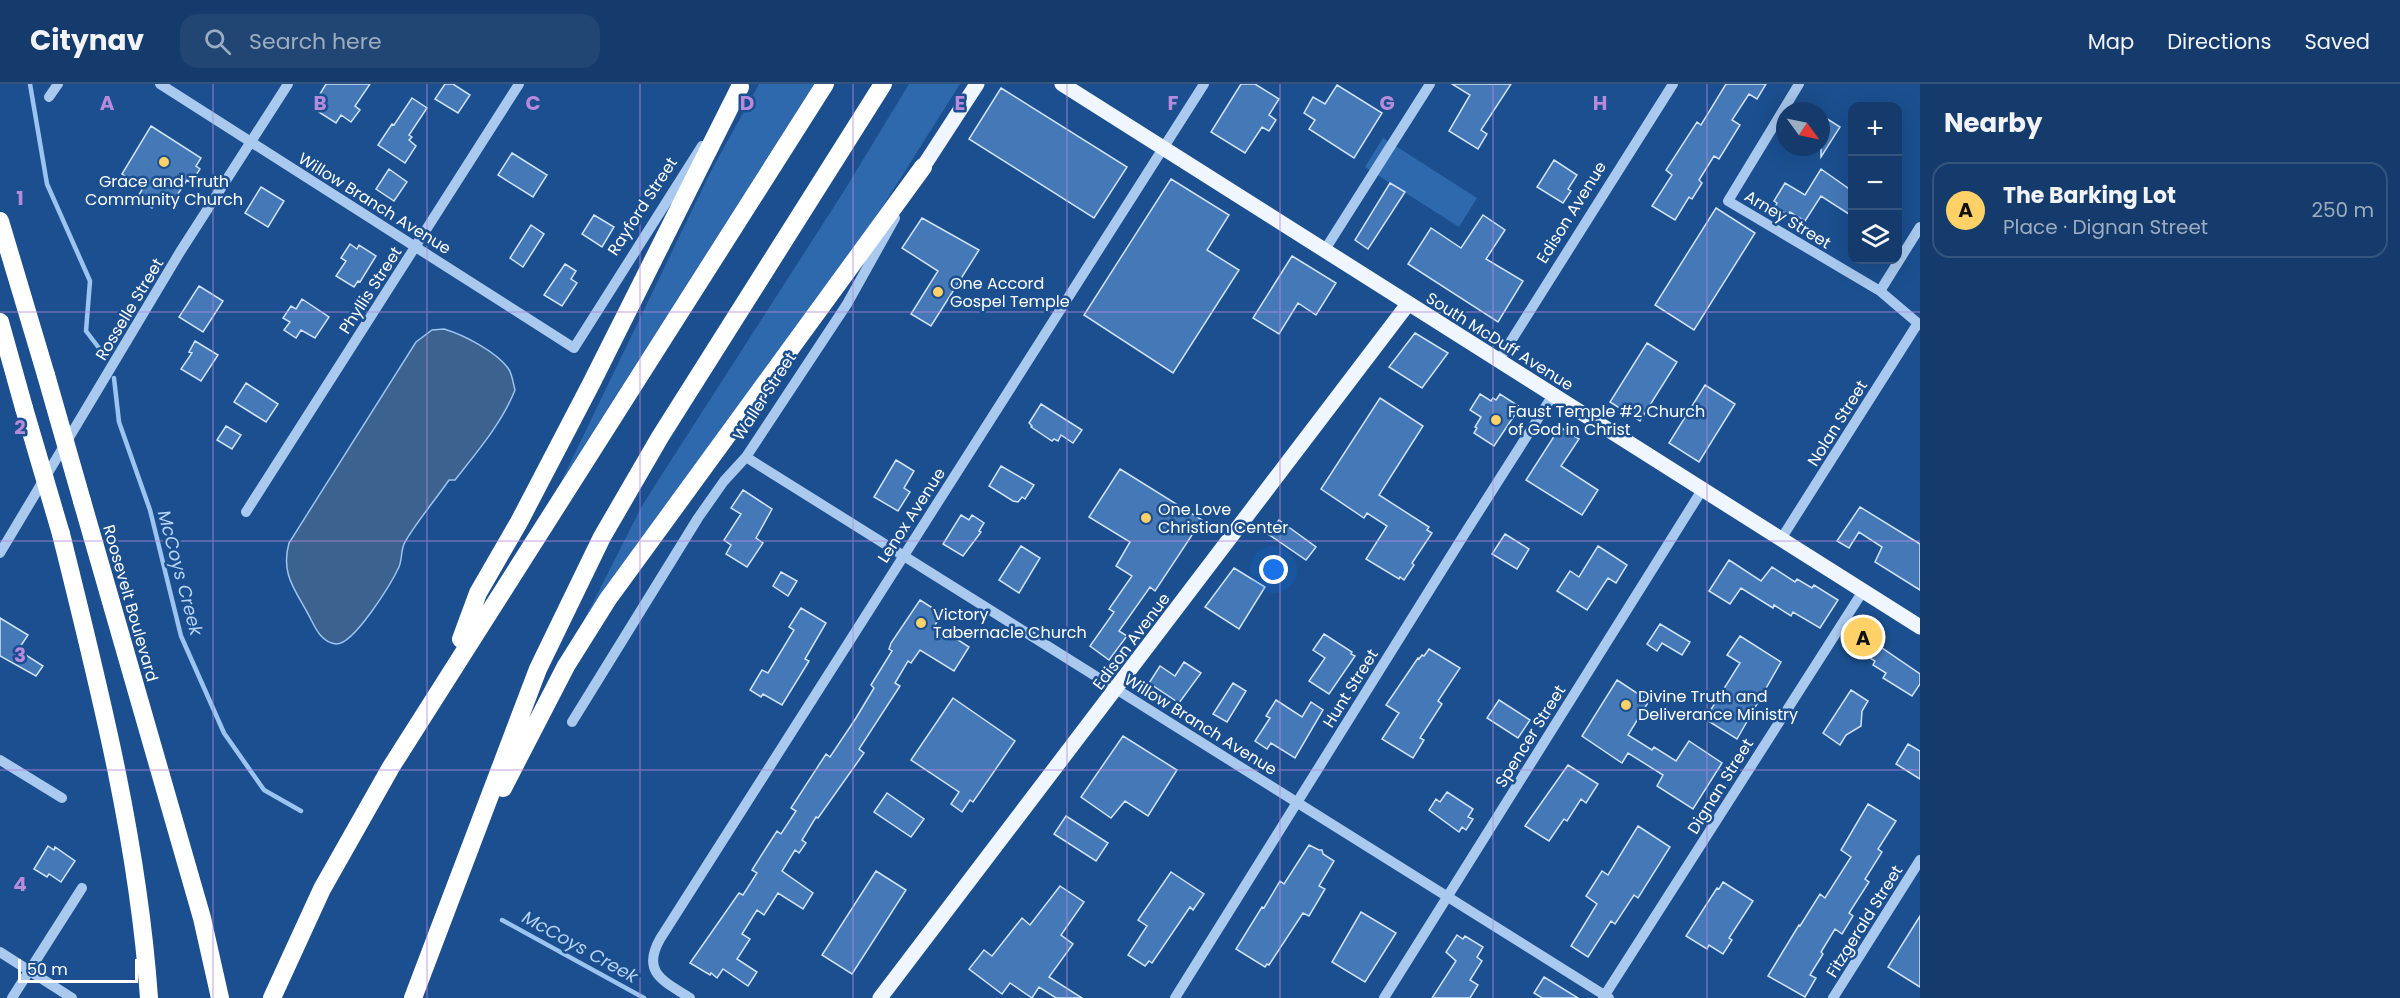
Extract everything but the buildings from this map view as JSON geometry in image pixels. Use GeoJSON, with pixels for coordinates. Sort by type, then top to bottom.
{"type":"FeatureCollection","features":[{"type":"Feature","properties":{"kind":"highway"},"geometry":{"type":"LineString","coordinates":[[272,998],[322,889],[391,766],[449,671],[825,84]]}},
{"type":"Feature","properties":{"kind":"highway"},"geometry":{"type":"LineString","coordinates":[[413,998],[538,669],[602,537],[660,437],[883,84]]}},
{"type":"Feature","properties":{"kind":"highway"},"geometry":{"type":"LineString","coordinates":[[449,671],[478,593],[519,522],[591,384],[741,85]]}},
{"type":"Feature","properties":{"kind":"highway"},"geometry":{"type":"LineString","coordinates":[[455,886],[539,714],[608,598],[923,168]]}},
{"type":"Feature","properties":{"kind":"highway","name":"Roosevelt Boulevard"},"geometry":{"type":"LineString","coordinates":[[0,221],[202,918],[220,998]]}},
{"type":"Feature","properties":{"kind":"highway"},"geometry":{"type":"LineString","coordinates":[[0,322],[61,534],[99,690],[123,803],[146,953],[148,998]]}},
{"type":"Feature","properties":{"kind":"main road","name":"Waller Street"},"geometry":{"type":"LineString","coordinates":[[923,168],[977,84]]}},
{"type":"Feature","properties":{"kind":"main road","name":"South McDuff Avenue"},"geometry":{"type":"LineString","coordinates":[[1062,84],[1920,627]]}},
{"type":"Feature","properties":{"kind":"main road","name":"Edison Avenue"},"geometry":{"type":"LineString","coordinates":[[880,998],[1408,304]]}},
{"type":"Feature","properties":{"kind":"street"},"geometry":{"type":"LineString","coordinates":[[49,97],[58,84]]}},
{"type":"Feature","properties":{"kind":"street","name":"Willow Branch Avenue"},"geometry":{"type":"LineString","coordinates":[[160,84],[574,348]]}},
{"type":"Feature","properties":{"kind":"street","name":"Rosselle Street"},"geometry":{"type":"LineString","coordinates":[[0,553],[174,262],[288,84]]}},
{"type":"Feature","properties":{"kind":"street","name":"Phyllis Street"},"geometry":{"type":"LineString","coordinates":[[246,512],[519,84]]}},
{"type":"Feature","properties":{"kind":"street","name":"Lenox Avenue"},"geometry":{"type":"LineString","coordinates":[[690,998],[658,975],[652,965],[653,953],[660,939],[1203,84]]}},
{"type":"Feature","properties":{"kind":"street"},"geometry":{"type":"LineString","coordinates":[[1324,251],[1430,84]]}},
{"type":"Feature","properties":{"kind":"street","name":"Edison Avenue"},"geometry":{"type":"LineString","coordinates":[[1499,360],[1673,84]]}},
{"type":"Feature","properties":{"kind":"street","name":"Arney Street"},"geometry":{"type":"LineString","coordinates":[[1799,84],[1728,201],[1880,291],[1919,324]]}},
{"type":"Feature","properties":{"kind":"street","name":"Rayford Street"},"geometry":{"type":"LineString","coordinates":[[574,348],[741,85]]}},
{"type":"Feature","properties":{"kind":"street","name":"Waller Street"},"geometry":{"type":"LineString","coordinates":[[572,722],[698,518],[724,481],[746,457],[851,296],[923,168]]}},
{"type":"Feature","properties":{"kind":"street"},"geometry":{"type":"LineString","coordinates":[[1880,291],[1920,227]]}},
{"type":"Feature","properties":{"kind":"street","name":"Nolan Street"},"geometry":{"type":"LineString","coordinates":[[1780,539],[1919,324]]}},
{"type":"Feature","properties":{"kind":"street","name":"Hunt Street"},"geometry":{"type":"LineString","coordinates":[[1175,998],[1553,395]]}},
{"type":"Feature","properties":{"kind":"street","name":"Willow Branch Avenue"},"geometry":{"type":"LineString","coordinates":[[746,457],[998,613],[1606,997]]}},
{"type":"Feature","properties":{"kind":"street","name":"Spencer Street"},"geometry":{"type":"LineString","coordinates":[[1384,998],[1702,490]]}},
{"type":"Feature","properties":{"kind":"street","name":"Dignan Street"},"geometry":{"type":"LineString","coordinates":[[1606,997],[1863,591]]}},
{"type":"Feature","properties":{"kind":"street"},"geometry":{"type":"LineString","coordinates":[[0,760],[62,798]]}},
{"type":"Feature","properties":{"kind":"street","name":"Fitzgerald Street"},"geometry":{"type":"LineString","coordinates":[[1833,998],[1920,860]]}},
{"type":"Feature","properties":{"kind":"street"},"geometry":{"type":"LineString","coordinates":[[12,998],[82,888]]}},
{"type":"Feature","properties":{"kind":"street"},"geometry":{"type":"LineString","coordinates":[[0,952],[72,998]]}},
{"type":"Feature","properties":{"kind":"shaded area"},"geometry":{"type":"Polygon","coordinates":[[[759,84],[814,84],[561,482],[710,173],[759,84]]]}},
{"type":"Feature","properties":{"kind":"shaded area"},"geometry":{"type":"Polygon","coordinates":[[[909,84],[960,84],[876,217],[578,632],[643,504],[844,191],[909,84]]]}},
{"type":"Feature","properties":{"kind":"shaded area"},"geometry":{"type":"Polygon","coordinates":[[[1383,138],[1477,198],[1459,227],[1365,167],[1383,138]]]}},
{"type":"Feature","properties":{"kind":"shaded area"},"geometry":{"type":"Polygon","coordinates":[[[444,329],[470,339],[502,362],[509,370],[515,390],[488,437],[455,480],[449,480],[408,537],[403,547],[399,567],[372,612],[344,642],[330,643],[318,632],[290,579],[286,562],[289,543],[416,342],[432,330],[444,329]]]}},
{"type":"Feature","properties":{"kind":"waterway","name":"McCoys Creek"},"geometry":{"type":"LineString","coordinates":[[30,84],[47,184],[90,281],[86,331],[99,348]]}},
{"type":"Feature","properties":{"kind":"waterway","name":"McCoys Creek"},"geometry":{"type":"LineString","coordinates":[[114,378],[119,422],[150,510],[181,636],[224,733],[264,790],[301,811]]}},
{"type":"Feature","properties":{"kind":"waterway","name":"McCoys Creek"},"geometry":{"type":"LineString","coordinates":[[502,920],[644,998]]}},
{"type":"Feature","properties":{"kind":"place","name":"Grace and Truth Community Church"},"geometry":{"type":"Point","coordinates":[164,162]}},
{"type":"Feature","properties":{"kind":"place","name":"One Accord Gospel Temple"},"geometry":{"type":"Point","coordinates":[938,292]}},
{"type":"Feature","properties":{"kind":"place","name":"Faust Temple #2 Church of God in Christ"},"geometry":{"type":"Point","coordinates":[1496,420]}},
{"type":"Feature","properties":{"kind":"place","name":"One Love Christian Center"},"geometry":{"type":"Point","coordinates":[1146,518]}},
{"type":"Feature","properties":{"kind":"place","name":"Victory Tabernacle Church"},"geometry":{"type":"Point","coordinates":[921,623]}},
{"type":"Feature","properties":{"kind":"place","name":"The Barking Lot"},"geometry":{"type":"Point","coordinates":[1863,637]}},
{"type":"Feature","properties":{"kind":"place","name":"Divine Truth and Deliverance Ministry"},"geometry":{"type":"Point","coordinates":[1626,705]}}]}
